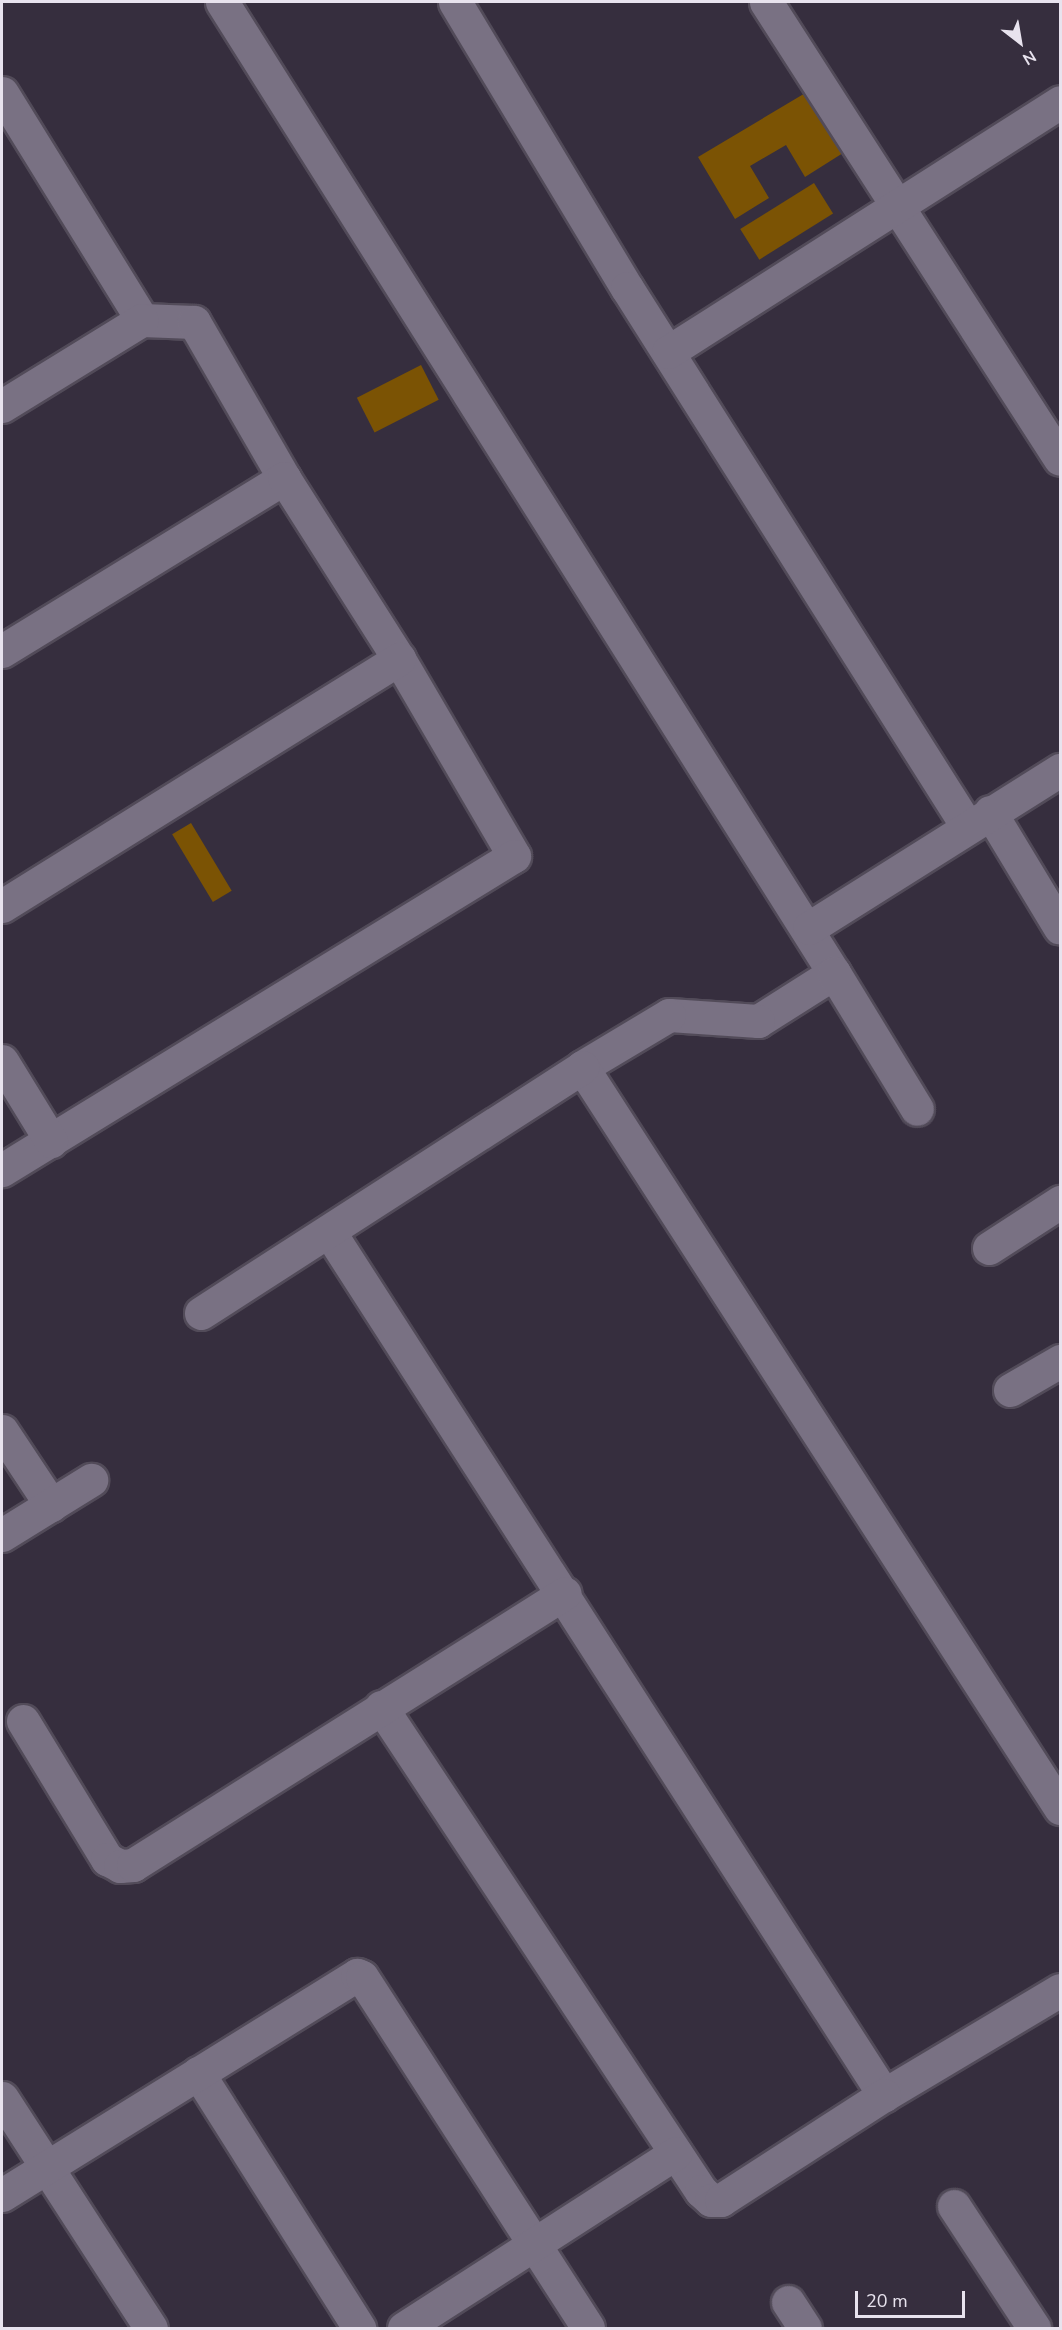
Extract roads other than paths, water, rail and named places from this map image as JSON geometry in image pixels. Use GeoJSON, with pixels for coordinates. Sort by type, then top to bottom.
{"type":"FeatureCollection","features":[{"type":"Feature","properties":{"kind":"street"},"geometry":{"type":"LineString","coordinates":[[222,2],[809,928],[834,974],[917,1108]]}},
{"type":"Feature","properties":{"kind":"street"},"geometry":{"type":"LineString","coordinates":[[455,2],[668,352],[979,819],[1060,928]]}},
{"type":"Feature","properties":{"kind":"street"},"geometry":{"type":"LineString","coordinates":[[766,2],[1060,459]]}},
{"type":"Feature","properties":{"kind":"street"},"geometry":{"type":"LineString","coordinates":[[668,352],[1060,102]]}},
{"type":"Feature","properties":{"kind":"street"},"geometry":{"type":"LineString","coordinates":[[6,110],[142,320]]}},
{"type":"Feature","properties":{"kind":"street"},"geometry":{"type":"LineString","coordinates":[[2,406],[142,320],[194,321],[284,478],[399,659],[514,856],[2,1170]]}},
{"type":"Feature","properties":{"kind":"street"},"geometry":{"type":"LineString","coordinates":[[2,651],[284,478]]}},
{"type":"Feature","properties":{"kind":"street"},"geometry":{"type":"LineString","coordinates":[[2,906],[399,659]]}},
{"type":"Feature","properties":{"kind":"street"},"geometry":{"type":"LineString","coordinates":[[809,928],[1060,770]]}},
{"type":"Feature","properties":{"kind":"street"},"geometry":{"type":"LineString","coordinates":[[201,1312],[330,1233],[582,1066],[669,1016],[758,1022],[834,974]]}},
{"type":"Feature","properties":{"kind":"street"},"geometry":{"type":"LineString","coordinates":[[2,1061],[51,1141]]}},
{"type":"Feature","properties":{"kind":"street"},"geometry":{"type":"LineString","coordinates":[[582,1066],[1060,1808]]}},
{"type":"Feature","properties":{"kind":"street"},"geometry":{"type":"LineString","coordinates":[[989,1248],[1060,1202]]}},
{"type":"Feature","properties":{"kind":"street"},"geometry":{"type":"LineString","coordinates":[[330,1233],[565,1593],[884,2095]]}},
{"type":"Feature","properties":{"kind":"street"},"geometry":{"type":"LineString","coordinates":[[1010,1390],[1060,1361]]}},
{"type":"Feature","properties":{"kind":"street"},"geometry":{"type":"LineString","coordinates":[[2,1431],[51,1505]]}},
{"type":"Feature","properties":{"kind":"street"},"geometry":{"type":"LineString","coordinates":[[2,1535],[91,1480]]}},
{"type":"Feature","properties":{"kind":"street"},"geometry":{"type":"LineString","coordinates":[[23,1721],[107,1859],[120,1866],[133,1865],[565,1593]]}},
{"type":"Feature","properties":{"kind":"street"},"geometry":{"type":"LineString","coordinates":[[381,1707],[701,2191],[711,2200],[721,2200],[884,2095],[1060,1990]]}},
{"type":"Feature","properties":{"kind":"street"},"geometry":{"type":"LineString","coordinates":[[2,2195],[351,1976],[362,1977],[588,2328]]}},
{"type":"Feature","properties":{"kind":"street"},"geometry":{"type":"LineString","coordinates":[[198,2073],[359,2328]]}},
{"type":"Feature","properties":{"kind":"street"},"geometry":{"type":"LineString","coordinates":[[2,2098],[151,2328]]}},
{"type":"Feature","properties":{"kind":"street"},"geometry":{"type":"LineString","coordinates":[[404,2328],[676,2153]]}},
{"type":"Feature","properties":{"kind":"street"},"geometry":{"type":"LineString","coordinates":[[954,2206],[1034,2328]]}}]}
